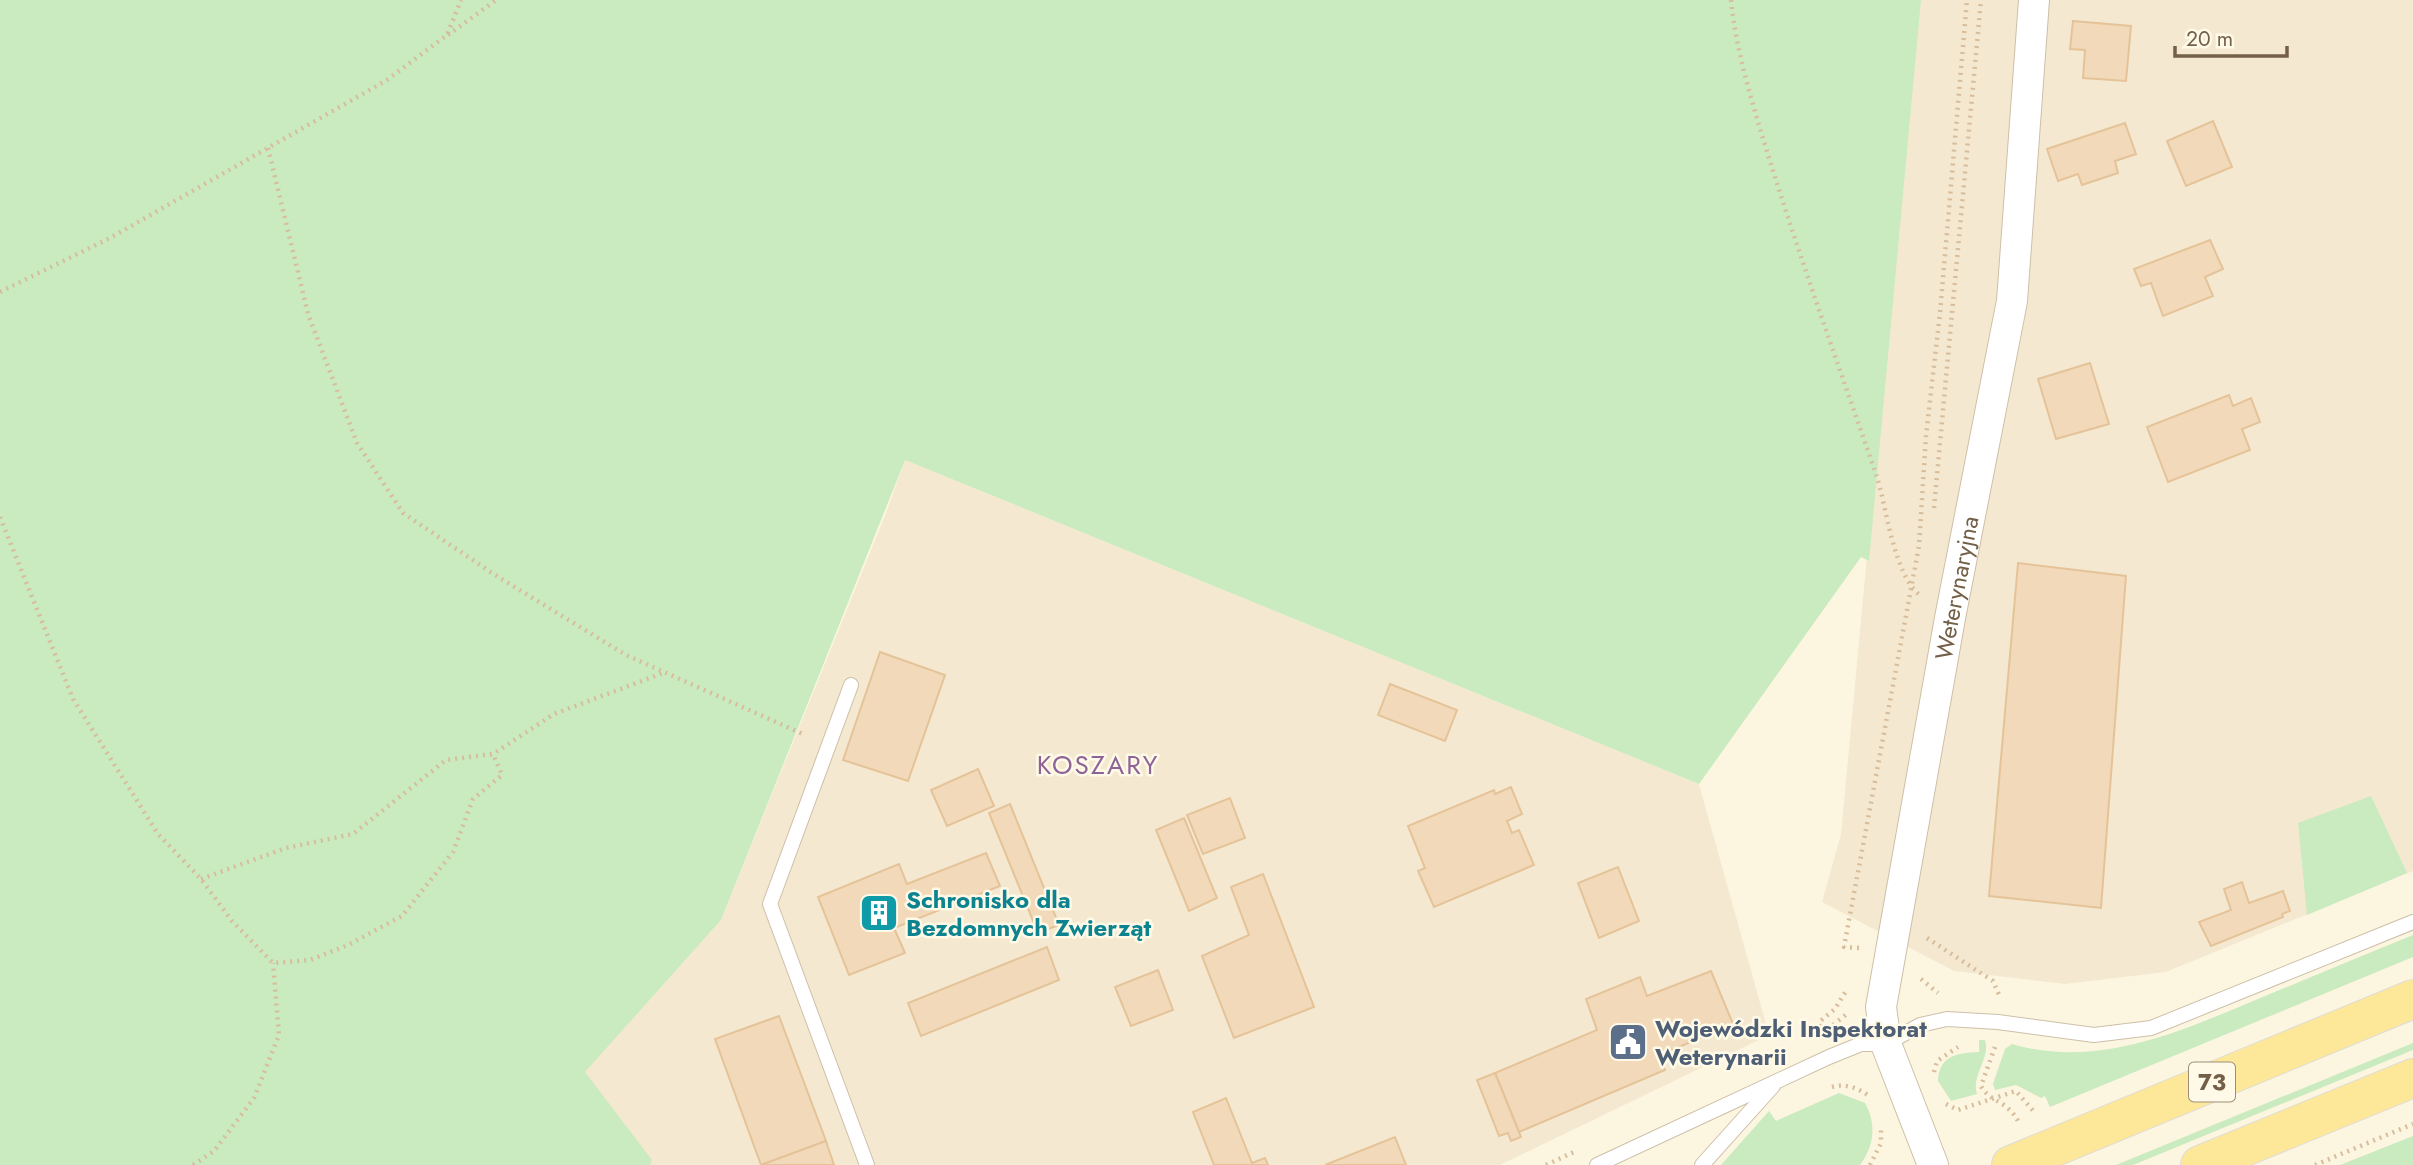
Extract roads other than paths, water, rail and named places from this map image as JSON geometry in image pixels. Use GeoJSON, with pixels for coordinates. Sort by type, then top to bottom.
{"type":"FeatureCollection","features":[{"type":"Feature","properties":{"kind":"main road","name":"73"},"geometry":{"type":"LineString","coordinates":[[2011,1165],[2413,999]]}},
{"type":"Feature","properties":{"kind":"main road"},"geometry":{"type":"LineString","coordinates":[[2200,1165],[2413,1078]]}},
{"type":"Feature","properties":{"kind":"street","name":"Weterynaryjna"},"geometry":{"type":"LineString","coordinates":[[1933,1165],[1886,1044],[1881,1007],[2012,300],[2034,0]]}},
{"type":"Feature","properties":{"kind":"lane"},"geometry":{"type":"LineString","coordinates":[[850,685],[770,904],[867,1165]]}},
{"type":"Feature","properties":{"kind":"lane"},"geometry":{"type":"LineString","coordinates":[[1597,1165],[1861,1044],[1886,1044],[1920,1025],[1947,1020],[1998,1022],[2094,1035],[2151,1028],[2413,922]]}},
{"type":"Feature","properties":{"kind":"lane"},"geometry":{"type":"LineString","coordinates":[[1702,1165],[1776,1082]]}},
{"type":"Feature","properties":{"kind":"place","name":"Schronisko dla Bezdomnych Zwierząt"},"geometry":{"type":"Point","coordinates":[879,913]}},
{"type":"Feature","properties":{"kind":"place","name":"Wojewódzki Inspektorat Weterynarii"},"geometry":{"type":"Point","coordinates":[1628,1042]}},
{"type":"Feature","properties":{"kind":"district","name":"KOSZARY"},"geometry":{"type":"Point","coordinates":[1098,765]}}]}
